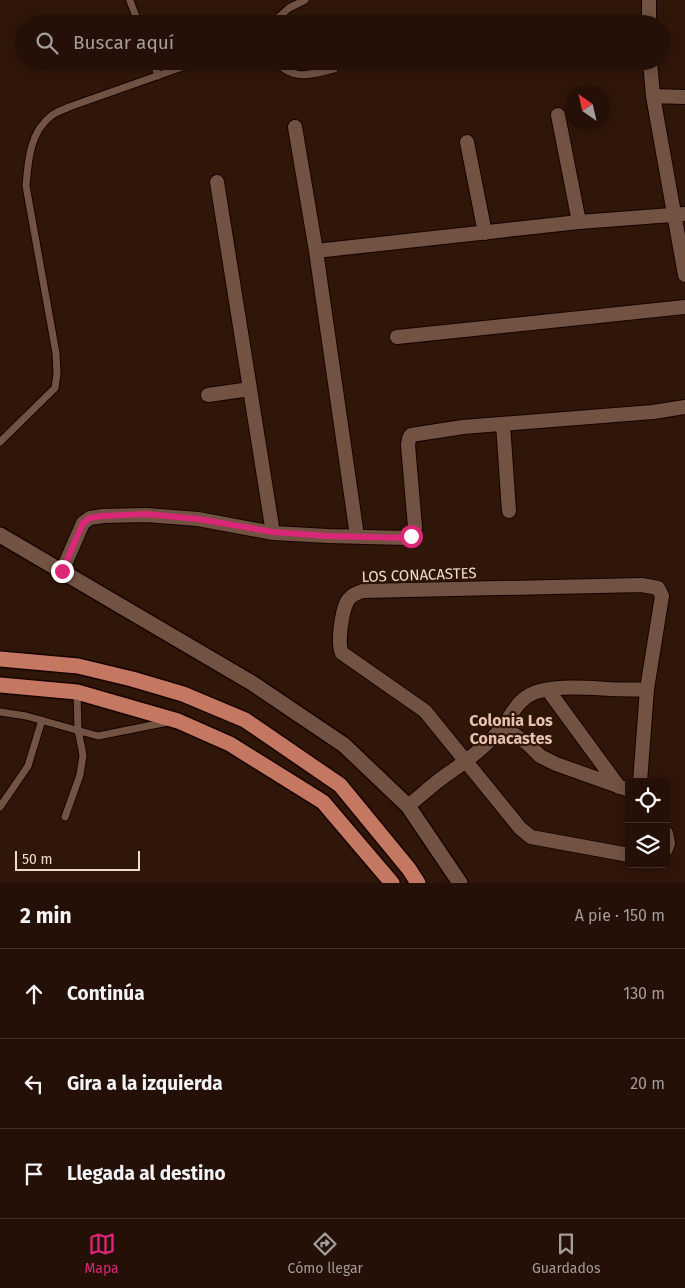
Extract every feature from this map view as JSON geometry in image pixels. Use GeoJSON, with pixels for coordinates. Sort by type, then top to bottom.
{"type":"FeatureCollection","features":[{"type":"Feature","properties":{"kind":"highway"},"geometry":{"type":"LineString","coordinates":[[0,659],[78,666],[123,677],[183,694],[245,720],[340,785],[409,869],[418,883]]}},
{"type":"Feature","properties":{"kind":"highway"},"geometry":{"type":"LineString","coordinates":[[0,685],[77,692],[178,720],[230,744],[322,802],[392,883]]}},
{"type":"Feature","properties":{"kind":"main road"},"geometry":{"type":"LineString","coordinates":[[0,536],[252,684],[344,745],[408,806],[460,883]]}},
{"type":"Feature","properties":{"kind":"street"},"geometry":{"type":"LineString","coordinates":[[649,0],[649,15]]}},
{"type":"Feature","properties":{"kind":"street"},"geometry":{"type":"LineString","coordinates":[[651,70],[653,96],[680,214],[685,275]]}},
{"type":"Feature","properties":{"kind":"street"},"geometry":{"type":"LineString","coordinates":[[653,96],[685,97]]}},
{"type":"Feature","properties":{"kind":"street"},"geometry":{"type":"LineString","coordinates":[[558,115],[579,222]]}},
{"type":"Feature","properties":{"kind":"street"},"geometry":{"type":"LineString","coordinates":[[296,127],[316,252],[356,536]]}},
{"type":"Feature","properties":{"kind":"street"},"geometry":{"type":"LineString","coordinates":[[467,142],[485,233]]}},
{"type":"Feature","properties":{"kind":"street"},"geometry":{"type":"LineString","coordinates":[[217,182],[273,532]]}},
{"type":"Feature","properties":{"kind":"street"},"geometry":{"type":"LineString","coordinates":[[316,252],[579,222],[680,214]]}},
{"type":"Feature","properties":{"kind":"street"},"geometry":{"type":"LineString","coordinates":[[397,337],[685,307]]}},
{"type":"Feature","properties":{"kind":"street"},"geometry":{"type":"LineString","coordinates":[[208,395],[250,389]]}},
{"type":"Feature","properties":{"kind":"street"},"geometry":{"type":"LineString","coordinates":[[62,571],[83,523],[90,518],[103,516],[146,514],[198,519],[273,532],[328,536],[406,538],[414,532],[415,526],[408,445],[409,439],[412,436],[463,427],[685,408]]}},
{"type":"Feature","properties":{"kind":"street"},"geometry":{"type":"LineString","coordinates":[[503,424],[509,511]]}},
{"type":"Feature","properties":{"kind":"street","name":"LOS CONACASTES"},"geometry":{"type":"LineString","coordinates":[[625,854],[531,837],[520,828],[425,711],[342,653],[339,643],[346,603],[356,593],[363,591],[642,585],[658,588],[662,596],[647,689],[640,778]]}},
{"type":"Feature","properties":{"kind":"street"},"geometry":{"type":"LineString","coordinates":[[408,806],[466,761],[500,730],[514,709],[524,699],[539,692],[570,687],[628,691],[647,689]]}},
{"type":"Feature","properties":{"kind":"street"},"geometry":{"type":"LineString","coordinates":[[548,690],[624,789]]}},
{"type":"Feature","properties":{"kind":"street"},"geometry":{"type":"LineString","coordinates":[[500,730],[514,735],[528,744],[540,756],[556,764],[624,789]]}},
{"type":"Feature","properties":{"kind":"lane"},"geometry":{"type":"LineString","coordinates":[[281,15],[288,8],[305,0]]}},
{"type":"Feature","properties":{"kind":"lane"},"geometry":{"type":"LineString","coordinates":[[130,1],[135,15]]}},
{"type":"Feature","properties":{"kind":"lane"},"geometry":{"type":"LineString","coordinates":[[156,70],[158,76]]}},
{"type":"Feature","properties":{"kind":"lane"},"geometry":{"type":"LineString","coordinates":[[0,442],[55,388],[57,374],[56,353],[26,186],[28,163],[39,127],[52,115],[174,70]]}},
{"type":"Feature","properties":{"kind":"lane"},"geometry":{"type":"LineString","coordinates":[[284,70],[293,75],[314,74],[330,70]]}},
{"type":"Feature","properties":{"kind":"lane"},"geometry":{"type":"LineString","coordinates":[[65,817],[80,775],[83,755],[78,730],[77,692]]}},
{"type":"Feature","properties":{"kind":"lane"},"geometry":{"type":"LineString","coordinates":[[0,712],[26,716],[98,736],[178,720]]}},
{"type":"Feature","properties":{"kind":"lane"},"geometry":{"type":"LineString","coordinates":[[0,807],[28,766],[42,720]]}},
{"type":"Feature","properties":{"kind":"district","name":"Colonia Los Conacastes"},"geometry":{"type":"Point","coordinates":[511,729]}},
{"type":"Feature","properties":{"kind":"route"},"geometry":{"type":"LineString","coordinates":[[62,571],[83,523],[90,518],[103,516],[146,514],[198,519],[273,532],[328,536],[406,538],[411,536]]}}]}
